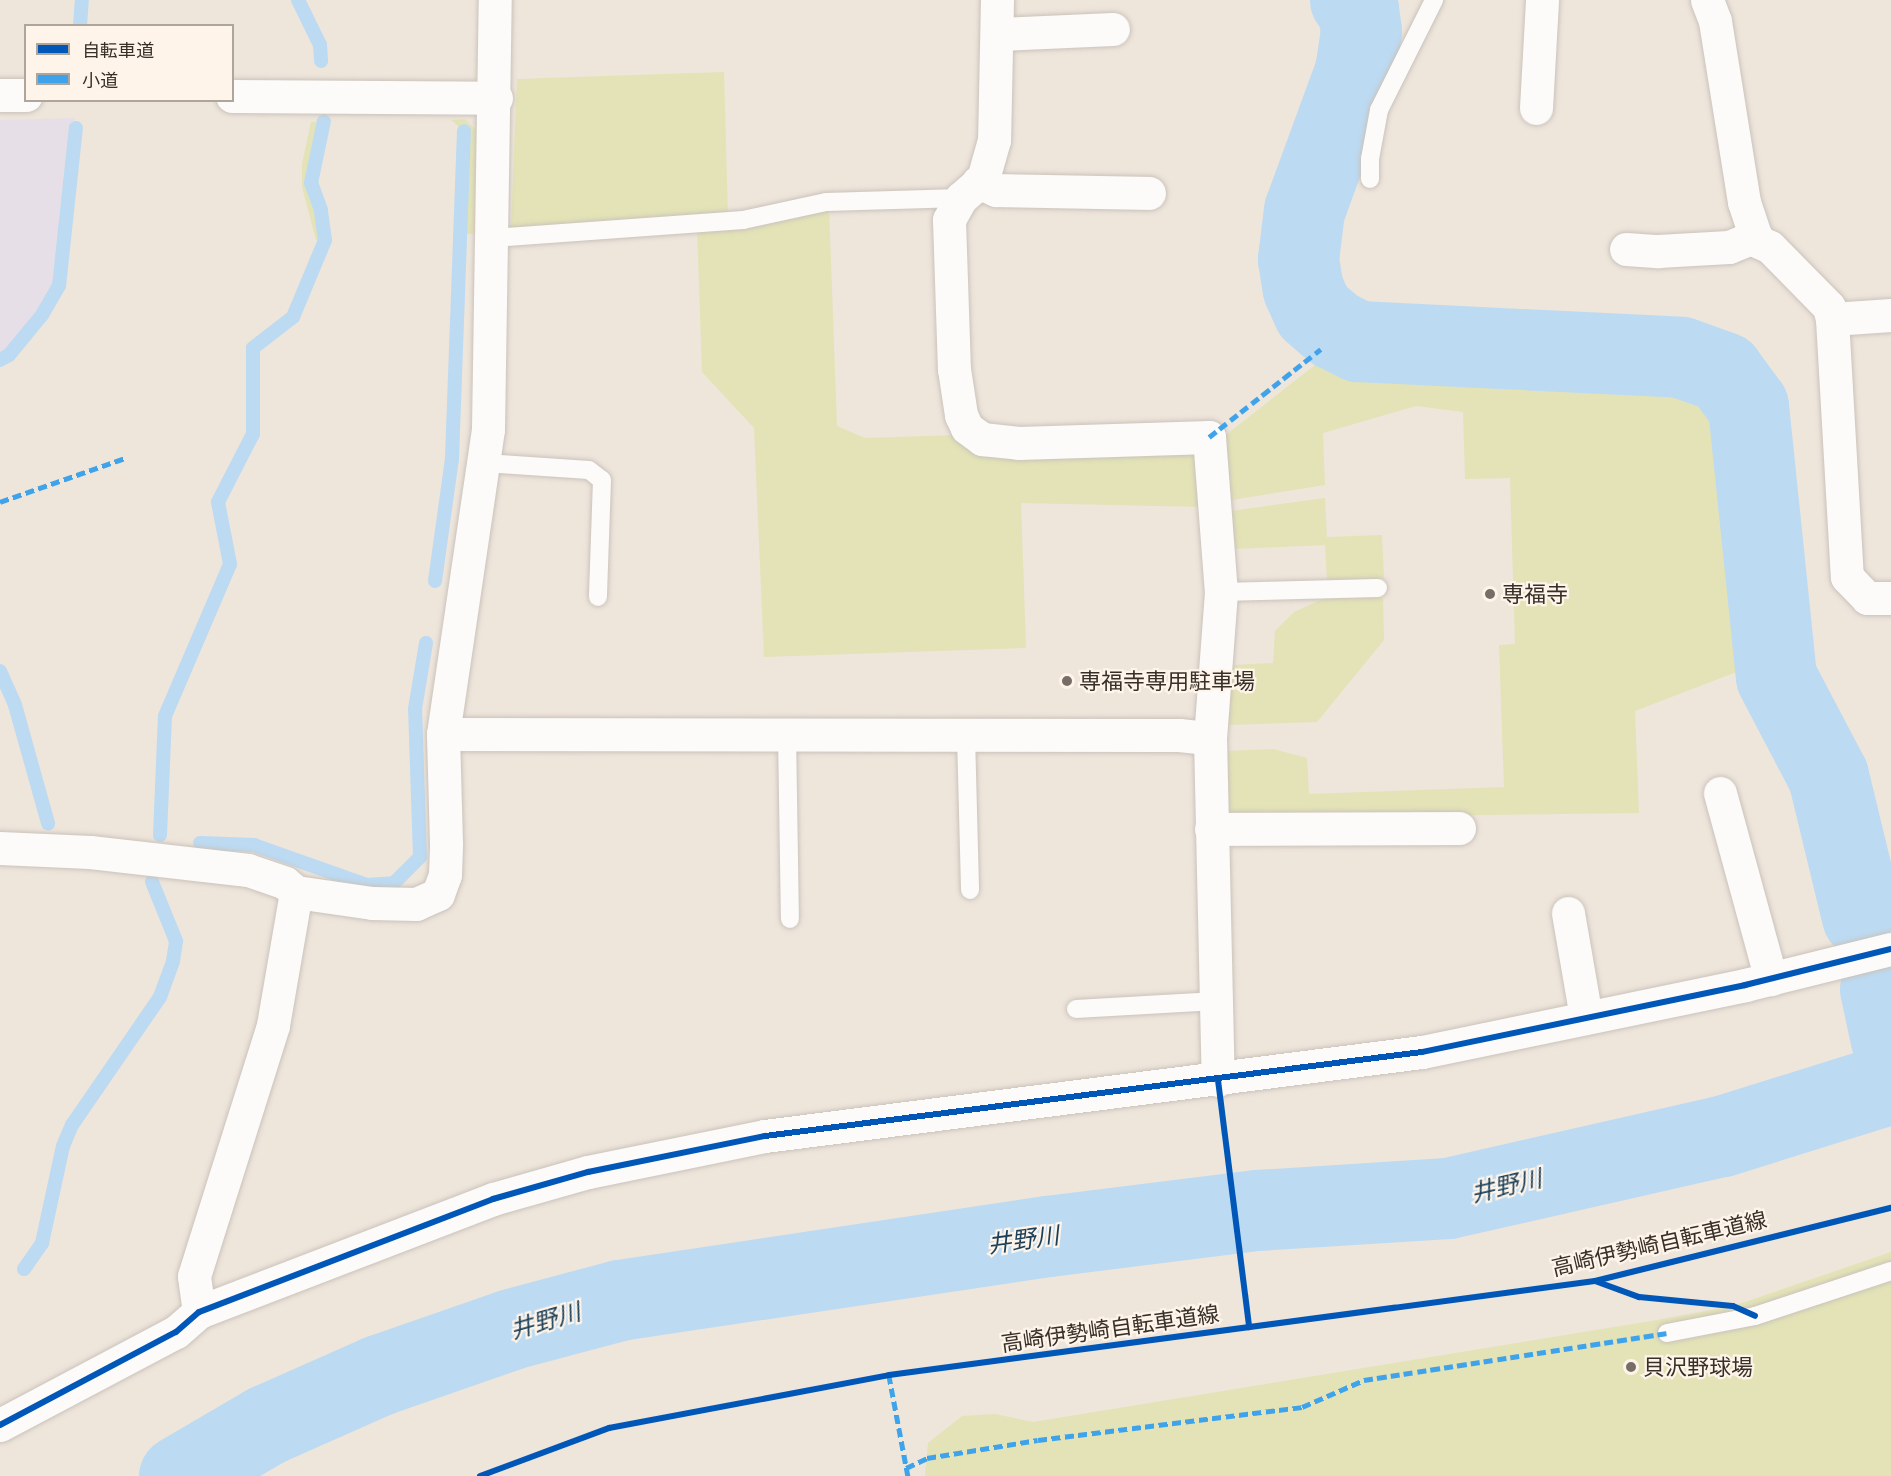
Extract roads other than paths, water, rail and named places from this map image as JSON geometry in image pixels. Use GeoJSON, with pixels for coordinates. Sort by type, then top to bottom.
{"type":"FeatureCollection","features":[{"type":"Feature","properties":{"kind":"street"},"geometry":{"type":"LineString","coordinates":[[0,848],[90,852],[248,870],[285,883],[296,892],[372,903],[416,904],[438,894],[445,875],[446,843],[443,734],[460,596],[485,463],[493,238],[496,98],[495,0]]}},
{"type":"Feature","properties":{"kind":"street"},"geometry":{"type":"LineString","coordinates":[[997,0],[999,34],[994,140],[983,179],[970,190],[949,220],[954,369],[967,428],[982,439],[1019,443],[1209,437],[1221,592],[1210,738],[1218,1080]]}},
{"type":"Feature","properties":{"kind":"street"},"geometry":{"type":"LineString","coordinates":[[1536,108],[1542,0]]}},
{"type":"Feature","properties":{"kind":"street"},"geometry":{"type":"LineString","coordinates":[[1707,0],[1715,21],[1744,202],[1756,236],[1829,307],[1832,319],[1847,577],[1867,598],[1891,598]]}},
{"type":"Feature","properties":{"kind":"street"},"geometry":{"type":"LineString","coordinates":[[999,34],[1113,29]]}},
{"type":"Feature","properties":{"kind":"street"},"geometry":{"type":"LineString","coordinates":[[0,95],[24,95]]}},
{"type":"Feature","properties":{"kind":"street"},"geometry":{"type":"LineString","coordinates":[[234,96],[496,98]]}},
{"type":"Feature","properties":{"kind":"street"},"geometry":{"type":"LineString","coordinates":[[970,190],[1149,193]]}},
{"type":"Feature","properties":{"kind":"street"},"geometry":{"type":"LineString","coordinates":[[1626,249],[1701,250],[1729,247],[1756,236]]}},
{"type":"Feature","properties":{"kind":"street"},"geometry":{"type":"LineString","coordinates":[[1832,319],[1891,315]]}},
{"type":"Feature","properties":{"kind":"street"},"geometry":{"type":"LineString","coordinates":[[443,734],[1179,735],[1210,738]]}},
{"type":"Feature","properties":{"kind":"street"},"geometry":{"type":"LineString","coordinates":[[1720,793],[1771,979]]}},
{"type":"Feature","properties":{"kind":"street"},"geometry":{"type":"LineString","coordinates":[[1211,829],[1459,828]]}},
{"type":"Feature","properties":{"kind":"street"},"geometry":{"type":"LineString","coordinates":[[199,1312],[194,1276],[273,1025],[296,892]]}},
{"type":"Feature","properties":{"kind":"street"},"geometry":{"type":"LineString","coordinates":[[1568,913],[1586,1017]]}},
{"type":"Feature","properties":{"kind":"street"},"geometry":{"type":"LineString","coordinates":[[0,1425],[176,1332],[199,1312],[493,1199],[588,1172],[765,1136],[1218,1080],[1422,1052],[1771,979],[1891,949]]}},
{"type":"Feature","properties":{"kind":"lane"},"geometry":{"type":"LineString","coordinates":[[1370,179],[1370,159],[1379,110],[1434,0]]}},
{"type":"Feature","properties":{"kind":"lane"},"geometry":{"type":"LineString","coordinates":[[493,238],[742,220],[826,202],[970,190]]}},
{"type":"Feature","properties":{"kind":"lane"},"geometry":{"type":"LineString","coordinates":[[485,463],[589,470],[602,480],[598,597]]}},
{"type":"Feature","properties":{"kind":"lane"},"geometry":{"type":"LineString","coordinates":[[1221,592],[1378,588]]}},
{"type":"Feature","properties":{"kind":"lane"},"geometry":{"type":"LineString","coordinates":[[787,733],[790,919]]}},
{"type":"Feature","properties":{"kind":"lane"},"geometry":{"type":"LineString","coordinates":[[966,735],[970,890]]}},
{"type":"Feature","properties":{"kind":"lane"},"geometry":{"type":"LineString","coordinates":[[1076,1009],[1216,1001]]}},
{"type":"Feature","properties":{"kind":"lane"},"geometry":{"type":"LineString","coordinates":[[1667,1333],[1755,1316],[1891,1271]]}},
{"type":"Feature","properties":{"kind":"waterway"},"geometry":{"type":"LineString","coordinates":[[80,24],[82,0]]}},
{"type":"Feature","properties":{"kind":"waterway"},"geometry":{"type":"LineString","coordinates":[[298,0],[320,45],[321,61]]}},
{"type":"Feature","properties":{"kind":"waterway"},"geometry":{"type":"LineString","coordinates":[[1350,0],[1358,10],[1361,31],[1355,71],[1304,210],[1298,259],[1303,289],[1313,311],[1334,329],[1358,341],[1681,357],[1723,372],[1748,406],[1776,677],[1828,776],[1862,917]]}},
{"type":"Feature","properties":{"kind":"waterway"},"geometry":{"type":"LineString","coordinates":[[160,835],[165,716],[230,564],[218,502],[253,434],[253,348],[293,317],[325,240],[321,210],[311,183],[324,121]]}},
{"type":"Feature","properties":{"kind":"waterway"},"geometry":{"type":"LineString","coordinates":[[0,360],[9,355],[42,315],[59,286],[76,128]]}},
{"type":"Feature","properties":{"kind":"waterway"},"geometry":{"type":"LineString","coordinates":[[435,581],[452,458],[464,131]]}},
{"type":"Feature","properties":{"kind":"waterway"},"geometry":{"type":"LineString","coordinates":[[200,843],[254,845],[367,885],[394,883],[420,857],[415,709],[426,643]]}},
{"type":"Feature","properties":{"kind":"waterway"},"geometry":{"type":"LineString","coordinates":[[0,671],[15,705],[48,823]]}},
{"type":"Feature","properties":{"kind":"waterway"},"geometry":{"type":"LineString","coordinates":[[24,1269],[42,1243],[63,1146],[72,1125],[160,997],[173,961],[176,941],[152,882]]}},
{"type":"Feature","properties":{"kind":"waterway"},"geometry":{"type":"LineString","coordinates":[[1880,989],[1891,1040]]}},
{"type":"Feature","properties":{"kind":"waterway","name":"井野川"},"geometry":{"type":"LineString","coordinates":[[179,1476],[266,1425],[379,1375],[511,1329],[619,1300],[1048,1236],[1257,1210],[1448,1198],[1722,1136],[1891,1083]]}},
{"type":"Feature","properties":{"kind":"place","name":"専福寺"},"geometry":{"type":"Point","coordinates":[1490,594]}},
{"type":"Feature","properties":{"kind":"place","name":"専福寺専用駐車場"},"geometry":{"type":"Point","coordinates":[1067,681]}},
{"type":"Feature","properties":{"kind":"place","name":"貝沢野球場"},"geometry":{"type":"Point","coordinates":[1631,1367]}}]}
